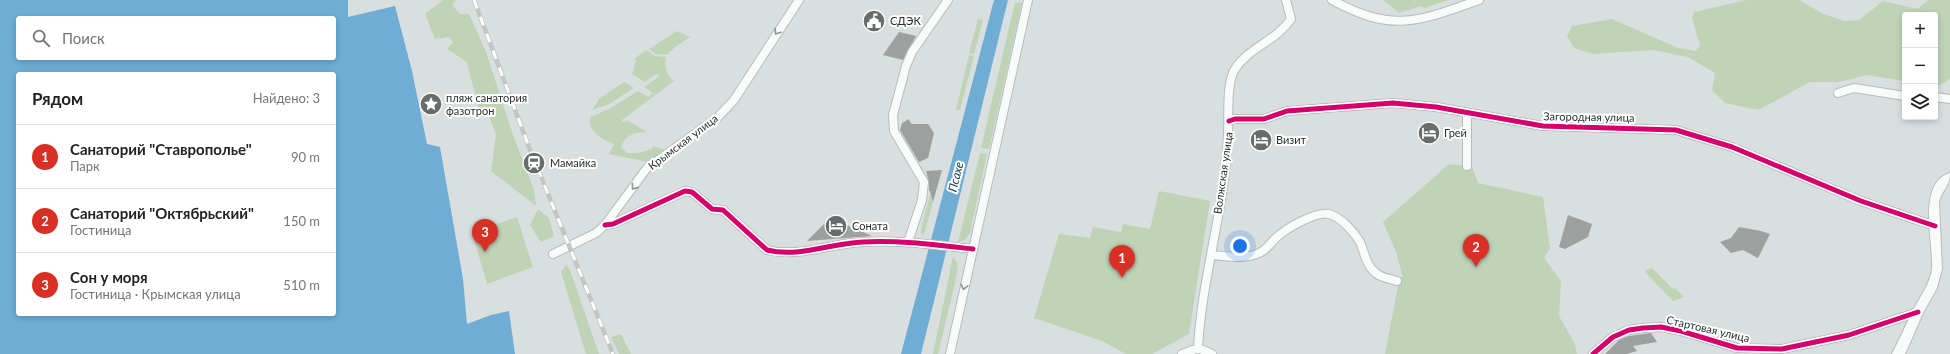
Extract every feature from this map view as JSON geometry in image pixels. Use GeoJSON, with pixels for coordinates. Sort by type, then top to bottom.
{"type":"FeatureCollection","features":[{"type":"Feature","properties":{"kind":"street","name":"Крымская улица"},"geometry":{"type":"LineString","coordinates":[[553,254],[586,239],[606,224],[647,168],[717,118],[734,100],[799,0]]}},
{"type":"Feature","properties":{"kind":"street"},"geometry":{"type":"LineString","coordinates":[[908,242],[922,200],[924,182],[894,131],[893,115],[906,66],[912,52],[948,0]]}},
{"type":"Feature","properties":{"kind":"street"},"geometry":{"type":"LineString","coordinates":[[950,354],[1028,0]]}},
{"type":"Feature","properties":{"kind":"street","name":"Волжская улица"},"geometry":{"type":"LineString","coordinates":[[1198,348],[1198,323],[1211,255],[1229,121],[1231,80],[1234,69],[1250,55],[1279,35],[1286,27],[1291,19],[1286,0]]}},
{"type":"Feature","properties":{"kind":"street"},"geometry":{"type":"LineString","coordinates":[[1332,0],[1374,19],[1399,22],[1432,17],[1479,0]]}},
{"type":"Feature","properties":{"kind":"street"},"geometry":{"type":"LineString","coordinates":[[1838,93],[1847,88],[1854,88],[1902,96]]}},
{"type":"Feature","properties":{"kind":"street"},"geometry":{"type":"LineString","coordinates":[[1938,98],[1950,99]]}},
{"type":"Feature","properties":{"kind":"street","name":"Загородная улица"},"geometry":{"type":"LineString","coordinates":[[1229,121],[1235,119],[1264,119],[1286,111],[1371,106],[1393,103],[1436,107],[1529,125],[1665,129],[1699,136],[1788,169],[1861,200],[1935,226]]}},
{"type":"Feature","properties":{"kind":"street"},"geometry":{"type":"LineString","coordinates":[[1467,113],[1467,166]]}},
{"type":"Feature","properties":{"kind":"street"},"geometry":{"type":"LineString","coordinates":[[1898,354],[1902,349],[1918,312],[1931,288],[1937,269],[1934,202],[1936,193],[1940,186],[1950,177]]}},
{"type":"Feature","properties":{"kind":"street","name":"Крымская улица"},"geometry":{"type":"LineString","coordinates":[[606,224],[613,224],[685,191],[692,192],[712,209],[723,210],[768,250],[776,253],[787,254],[847,242],[908,242],[972,249]]}},
{"type":"Feature","properties":{"kind":"street"},"geometry":{"type":"LineString","coordinates":[[1211,255],[1239,257],[1258,254],[1266,249],[1280,234],[1316,215],[1329,214],[1336,217],[1354,234],[1359,242],[1365,260],[1376,273],[1397,281]]}},
{"type":"Feature","properties":{"kind":"street","name":"Стартовая улица"},"geometry":{"type":"LineString","coordinates":[[1593,354],[1613,337],[1629,330],[1643,328],[1681,330],[1737,348],[1782,349],[1849,335],[1918,312]]}},
{"type":"Feature","properties":{"kind":"street"},"geometry":{"type":"LineString","coordinates":[[1182,354],[1198,348],[1212,354]]}},
{"type":"Feature","properties":{"kind":"green space"},"geometry":{"type":"Polygon","coordinates":[[[443,0],[456,0],[452,5],[460,14],[469,14],[486,52],[512,132],[534,190],[536,206],[491,171],[496,135],[487,110],[479,110],[467,62],[447,49],[453,42],[449,37],[435,39],[425,14],[443,0]]]}},
{"type":"Feature","properties":{"kind":"green space"},"geometry":{"type":"Polygon","coordinates":[[[1383,0],[1413,0],[1421,6],[1399,13],[1383,0]]]}},
{"type":"Feature","properties":{"kind":"green space"},"geometry":{"type":"Polygon","coordinates":[[[1414,0],[1449,0],[1424,8],[1414,0]]]}},
{"type":"Feature","properties":{"kind":"green space"},"geometry":{"type":"Polygon","coordinates":[[[1747,0],[1800,0],[1821,13],[1844,21],[1859,20],[1883,1],[1918,9],[1928,0],[1950,0],[1950,79],[1940,85],[1938,85],[1938,12],[1902,12],[1902,81],[1867,75],[1839,82],[1810,82],[1758,110],[1725,103],[1712,90],[1715,73],[1688,57],[1653,50],[1593,54],[1574,48],[1567,36],[1572,26],[1612,19],[1678,48],[1695,51],[1700,46],[1692,18],[1694,12],[1747,0]]]}},
{"type":"Feature","properties":{"kind":"green space"},"geometry":{"type":"Polygon","coordinates":[[[1015,2],[1022,3],[989,149],[981,148],[1015,2]]]}},
{"type":"Feature","properties":{"kind":"green space"},"geometry":{"type":"Polygon","coordinates":[[[978,19],[983,20],[974,54],[969,53],[978,19]]]}},
{"type":"Feature","properties":{"kind":"green space"},"geometry":{"type":"Polygon","coordinates":[[[677,31],[690,37],[675,47],[667,55],[656,54],[649,49],[677,31]]]}},
{"type":"Feature","properties":{"kind":"green space"},"geometry":{"type":"Polygon","coordinates":[[[646,50],[655,56],[666,57],[666,70],[674,81],[622,120],[623,122],[628,121],[647,132],[631,135],[625,140],[621,148],[625,150],[626,153],[638,153],[652,149],[653,146],[665,150],[652,163],[609,154],[614,144],[604,140],[596,134],[591,127],[590,122],[590,117],[609,109],[638,91],[648,97],[653,93],[644,87],[660,76],[656,74],[645,82],[632,74],[636,60],[634,59],[646,50]]]}},
{"type":"Feature","properties":{"kind":"green space"},"geometry":{"type":"Polygon","coordinates":[[[969,55],[974,56],[960,110],[956,110],[969,55]]]}},
{"type":"Feature","properties":{"kind":"green space"},"geometry":{"type":"Polygon","coordinates":[[[624,82],[634,88],[609,104],[592,110],[600,98],[624,82]]]}},
{"type":"Feature","properties":{"kind":"green space"},"geometry":{"type":"Polygon","coordinates":[[[980,153],[987,154],[970,233],[965,240],[958,242],[980,153]]]}},
{"type":"Feature","properties":{"kind":"green space"},"geometry":{"type":"Polygon","coordinates":[[[1449,164],[1472,167],[1478,183],[1543,197],[1550,248],[1544,258],[1561,281],[1559,316],[1575,344],[1577,354],[1385,354],[1398,286],[1396,277],[1403,277],[1396,252],[1383,222],[1449,164]]]}},
{"type":"Feature","properties":{"kind":"green space"},"geometry":{"type":"Polygon","coordinates":[[[931,191],[932,198],[934,198],[924,235],[921,233],[921,229],[931,191]]]}},
{"type":"Feature","properties":{"kind":"green space"},"geometry":{"type":"Polygon","coordinates":[[[1159,191],[1210,201],[1189,334],[1152,354],[1126,354],[1102,341],[1034,318],[1059,234],[1090,238],[1093,227],[1121,232],[1123,224],[1150,229],[1159,191]]]}},
{"type":"Feature","properties":{"kind":"green space"},"geometry":{"type":"Polygon","coordinates":[[[538,209],[549,218],[554,236],[541,242],[530,225],[538,209]]]}},
{"type":"Feature","properties":{"kind":"green space"},"geometry":{"type":"Polygon","coordinates":[[[517,217],[533,267],[487,284],[472,233],[517,217]]]}},
{"type":"Feature","properties":{"kind":"green space"},"geometry":{"type":"Polygon","coordinates":[[[953,257],[958,264],[957,274],[938,354],[933,354],[953,257]]]}},
{"type":"Feature","properties":{"kind":"green space"},"geometry":{"type":"Polygon","coordinates":[[[566,265],[570,270],[599,354],[586,354],[561,272],[566,265]]]}},
{"type":"Feature","properties":{"kind":"green space"},"geometry":{"type":"Polygon","coordinates":[[[1652,268],[1673,289],[1675,288],[1684,297],[1673,301],[1646,273],[1646,270],[1652,268]]]}},
{"type":"Feature","properties":{"kind":"green space"},"geometry":{"type":"Polygon","coordinates":[[[621,334],[631,354],[619,354],[611,337],[621,334]]]}},
{"type":"Feature","properties":{"kind":"water"},"geometry":{"type":"Polygon","coordinates":[[[0,0],[348,0],[348,17],[395,6],[412,71],[427,144],[440,147],[463,279],[467,324],[491,315],[509,311],[515,354],[0,354],[0,0]]]}},
{"type":"Feature","properties":{"kind":"building"},"geometry":{"type":"Polygon","coordinates":[[[899,32],[916,36],[903,60],[883,55],[899,32]]]}},
{"type":"Feature","properties":{"kind":"building"},"geometry":{"type":"Polygon","coordinates":[[[909,119],[912,124],[928,124],[934,133],[928,158],[919,162],[900,130],[902,123],[909,119]]]}},
{"type":"Feature","properties":{"kind":"building"},"geometry":{"type":"Polygon","coordinates":[[[942,170],[933,202],[929,191],[929,182],[926,171],[942,170]]]}},
{"type":"Feature","properties":{"kind":"building"},"geometry":{"type":"Polygon","coordinates":[[[1568,215],[1592,224],[1588,237],[1565,249],[1559,247],[1568,215]]]}},
{"type":"Feature","properties":{"kind":"building","name":"Соната"},"geometry":{"type":"Polygon","coordinates":[[[829,219],[833,219],[872,236],[807,241],[829,219]]]}},
{"type":"Feature","properties":{"kind":"building"},"geometry":{"type":"Polygon","coordinates":[[[1739,227],[1770,234],[1758,258],[1743,250],[1731,253],[1720,242],[1731,238],[1739,227]]]}},
{"type":"Feature","properties":{"kind":"building"},"geometry":{"type":"Polygon","coordinates":[[[1651,333],[1657,342],[1633,346],[1637,351],[1627,354],[1605,354],[1619,340],[1629,336],[1651,333]]]}},
{"type":"Feature","properties":{"kind":"waterway","name":"Псахе"},"geometry":{"type":"LineString","coordinates":[[911,354],[1001,0]]}},
{"type":"Feature","properties":{"kind":"railway"},"geometry":{"type":"LineString","coordinates":[[474,0],[529,147],[613,354]]}},
{"type":"Feature","properties":{"kind":"cycle path"},"geometry":{"type":"LineString","coordinates":[[1229,121],[1235,119],[1264,119],[1287,111],[1371,106],[1393,103],[1436,107],[1543,126],[1676,130],[1732,147],[1861,201],[1935,226]]}},
{"type":"Feature","properties":{"kind":"cycle path"},"geometry":{"type":"LineString","coordinates":[[605,225],[613,224],[685,191],[692,192],[712,209],[723,210],[767,250],[775,252],[790,253],[845,243],[881,241],[918,243],[973,249]]}},
{"type":"Feature","properties":{"kind":"cycle path"},"geometry":{"type":"LineString","coordinates":[[1593,354],[1613,337],[1629,330],[1643,328],[1661,327],[1681,331],[1737,348],[1782,349],[1849,335],[1918,312]]}},
{"type":"Feature","properties":{"kind":"place","name":"СДЭК"},"geometry":{"type":"Point","coordinates":[874,21]}},
{"type":"Feature","properties":{"kind":"place","name":"пляж санатория фазотрон"},"geometry":{"type":"Point","coordinates":[431,104]}},
{"type":"Feature","properties":{"kind":"place","name":"Грей"},"geometry":{"type":"Point","coordinates":[1429,133]}},
{"type":"Feature","properties":{"kind":"place","name":"Визит"},"geometry":{"type":"Point","coordinates":[1261,140]}},
{"type":"Feature","properties":{"kind":"place","name":"Мамайка"},"geometry":{"type":"Point","coordinates":[534,163]}},
{"type":"Feature","properties":{"kind":"place","name":"Соната"},"geometry":{"type":"Point","coordinates":[836,226]}},
{"type":"Feature","properties":{"kind":"place","name":"Сон у моря"},"geometry":{"type":"Point","coordinates":[485,252]}},
{"type":"Feature","properties":{"kind":"place","name":"Санаторий \"Октябрьский\""},"geometry":{"type":"Point","coordinates":[1476,267]}},
{"type":"Feature","properties":{"kind":"place","name":"Санаторий \"Ставрополье\""},"geometry":{"type":"Point","coordinates":[1122,278]}}]}
